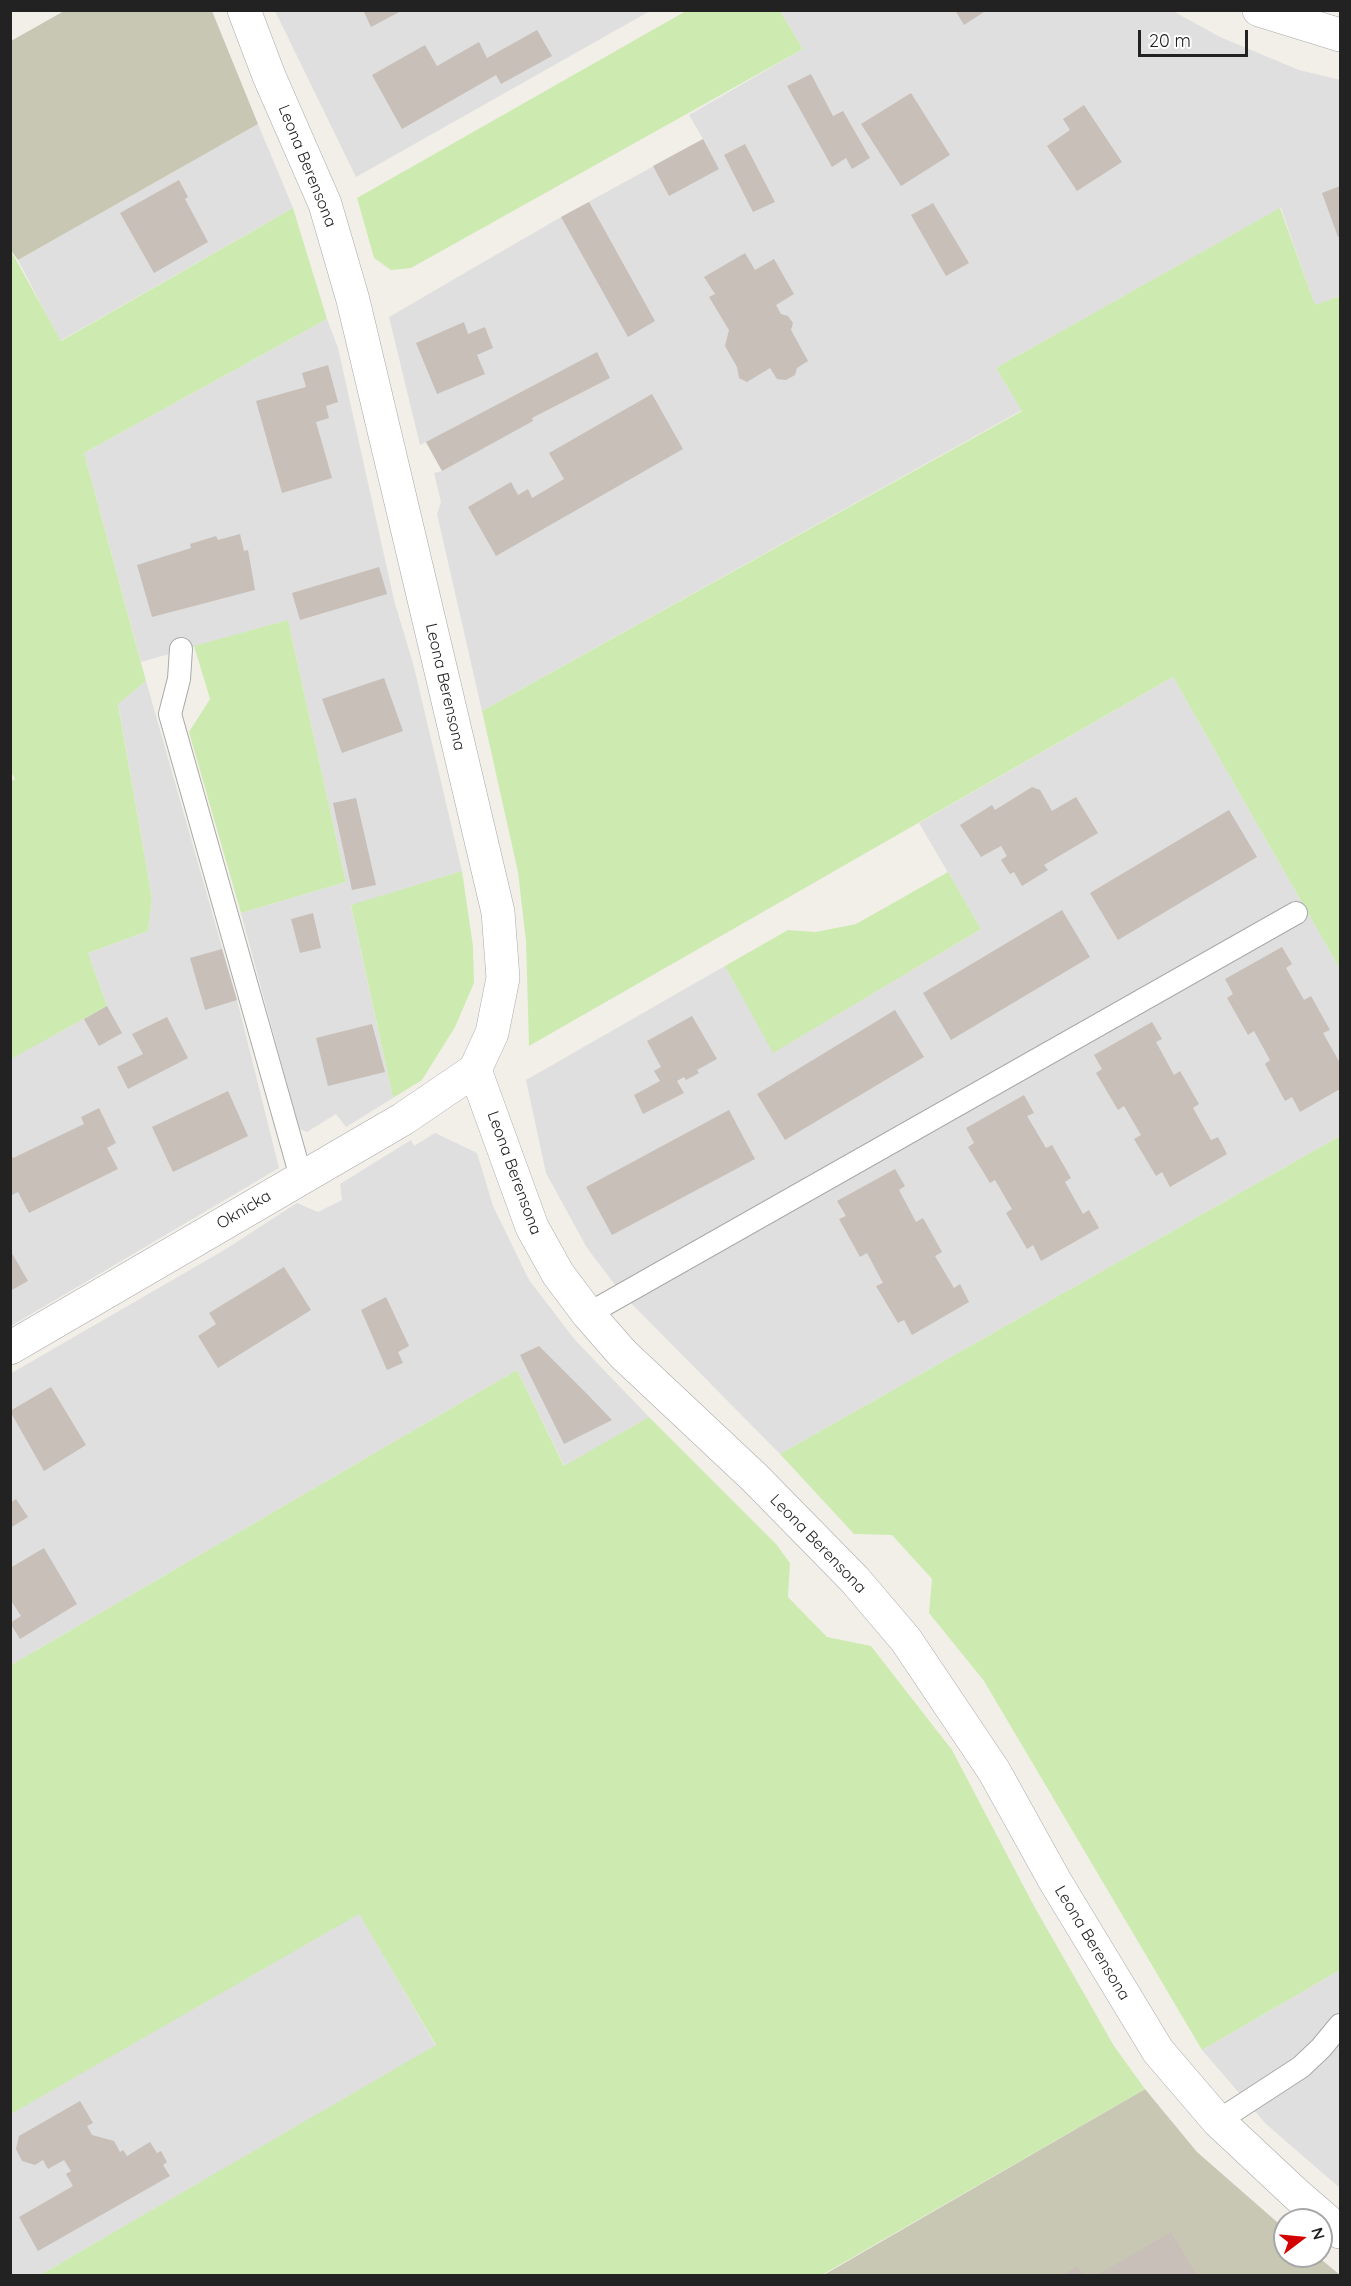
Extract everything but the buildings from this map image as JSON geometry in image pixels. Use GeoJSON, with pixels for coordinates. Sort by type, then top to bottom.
{"type":"FeatureCollection","features":[{"type":"Feature","properties":{"kind":"street","name":"Leona Berensona"},"geometry":{"type":"LineString","coordinates":[[244,10],[325,204],[353,300],[498,912],[503,978],[492,1033],[475,1070],[532,1227],[548,1258],[588,1314],[623,1354],[755,1479],[838,1562],[906,1640],[994,1771],[1055,1881],[1145,2032],[1218,2121],[1297,2195],[1341,2232]]}},
{"type":"Feature","properties":{"kind":"street"},"geometry":{"type":"LineString","coordinates":[[1259,10],[1341,35]]}},
{"type":"Feature","properties":{"kind":"street","name":"Oknicka"},"geometry":{"type":"LineString","coordinates":[[10,1348],[403,1119],[475,1070]]}},
{"type":"Feature","properties":{"kind":"lane"},"geometry":{"type":"LineString","coordinates":[[181,649],[178,679],[170,714],[301,1177]]}},
{"type":"Feature","properties":{"kind":"lane"},"geometry":{"type":"LineString","coordinates":[[588,1314],[1296,913]]}},
{"type":"Feature","properties":{"kind":"lane"},"geometry":{"type":"LineString","coordinates":[[1218,2121],[1301,2067],[1322,2048],[1341,2025]]}},
{"type":"Feature","properties":{"kind":"shaded area"},"geometry":{"type":"Polygon","coordinates":[[[64,11],[212,11],[258,124],[18,260],[10,249],[11,41],[64,11]]]}},
{"type":"Feature","properties":{"kind":"shaded area"},"geometry":{"type":"Polygon","coordinates":[[[275,11],[650,11],[356,177],[275,11]]]}},
{"type":"Feature","properties":{"kind":"shaded area"},"geometry":{"type":"Polygon","coordinates":[[[780,11],[1173,11],[1220,37],[1299,70],[1340,80],[1340,296],[1315,306],[1281,208],[996,368],[1022,410],[482,711],[437,514],[441,502],[434,473],[442,471],[426,442],[420,445],[389,317],[561,217],[703,139],[689,115],[803,49],[780,11]]]}},
{"type":"Feature","properties":{"kind":"shaded area"},"geometry":{"type":"Polygon","coordinates":[[[258,124],[293,208],[60,341],[18,260],[258,124]]]}},
{"type":"Feature","properties":{"kind":"shaded area"},"geometry":{"type":"Polygon","coordinates":[[[327,319],[338,348],[394,600],[414,667],[462,871],[351,906],[393,1098],[346,1127],[336,1114],[307,1132],[299,1129],[241,913],[346,882],[288,620],[141,662],[84,453],[327,319]]]}},
{"type":"Feature","properties":{"kind":"shaded area"},"geometry":{"type":"Polygon","coordinates":[[[1173,677],[1340,969],[1340,1136],[780,1454],[622,1294],[587,1248],[546,1173],[526,1080],[725,966],[774,1052],[981,929],[919,823],[1173,677]]]}},
{"type":"Feature","properties":{"kind":"shaded area"},"geometry":{"type":"Polygon","coordinates":[[[146,681],[237,1000],[279,1168],[11,1326],[10,1059],[107,1006],[88,953],[148,931],[152,898],[118,703],[146,681]]]}},
{"type":"Feature","properties":{"kind":"shaded area"},"geometry":{"type":"Polygon","coordinates":[[[435,1133],[477,1153],[493,1206],[529,1280],[575,1340],[649,1417],[565,1467],[517,1370],[11,1665],[10,1374],[226,1249],[297,1203],[318,1212],[342,1200],[340,1184],[411,1140],[414,1146],[435,1133]]]}},
{"type":"Feature","properties":{"kind":"shaded area"},"geometry":{"type":"Polygon","coordinates":[[[359,1913],[436,2046],[40,2275],[11,2275],[10,2113],[359,1913]]]}},
{"type":"Feature","properties":{"kind":"shaded area"},"geometry":{"type":"Polygon","coordinates":[[[1340,1970],[1340,2188],[1266,2124],[1202,2050],[1340,1970]]]}},
{"type":"Feature","properties":{"kind":"shaded area"},"geometry":{"type":"Polygon","coordinates":[[[1145,2089],[1197,2152],[1273,2218],[1273,2268],[1332,2268],[1340,2275],[822,2276],[1145,2089]]]}},
{"type":"Feature","properties":{"kind":"green space"},"geometry":{"type":"Polygon","coordinates":[[[686,11],[780,11],[803,49],[411,268],[391,270],[374,258],[357,198],[686,11]]]}},
{"type":"Feature","properties":{"kind":"green space"},"geometry":{"type":"Polygon","coordinates":[[[293,208],[327,319],[84,453],[146,681],[118,704],[152,898],[148,931],[88,953],[107,1006],[11,1059],[10,782],[15,779],[10,770],[10,249],[61,341],[293,208]]]}},
{"type":"Feature","properties":{"kind":"green space"},"geometry":{"type":"Polygon","coordinates":[[[1280,208],[1315,305],[1340,296],[1340,969],[1173,677],[529,1046],[526,941],[518,872],[482,711],[1022,411],[996,368],[1280,208]]]}},
{"type":"Feature","properties":{"kind":"green space"},"geometry":{"type":"Polygon","coordinates":[[[288,620],[346,882],[241,913],[189,732],[210,699],[194,646],[288,620]]]}},
{"type":"Feature","properties":{"kind":"green space"},"geometry":{"type":"Polygon","coordinates":[[[462,871],[473,946],[474,983],[455,1027],[422,1080],[393,1098],[351,905],[462,871]]]}},
{"type":"Feature","properties":{"kind":"green space"},"geometry":{"type":"Polygon","coordinates":[[[948,872],[981,929],[773,1053],[725,966],[788,930],[816,932],[856,924],[948,872]]]}},
{"type":"Feature","properties":{"kind":"green space"},"geometry":{"type":"Polygon","coordinates":[[[1340,1136],[1340,1970],[1202,2050],[984,1681],[929,1613],[932,1579],[892,1535],[854,1534],[780,1454],[1340,1136]]]}},
{"type":"Feature","properties":{"kind":"green space"},"geometry":{"type":"Polygon","coordinates":[[[517,1370],[564,1466],[649,1417],[776,1544],[790,1563],[788,1597],[827,1637],[871,1646],[952,1750],[1034,1906],[1114,2046],[1145,2089],[822,2275],[40,2275],[436,2045],[359,1914],[11,2114],[11,1665],[517,1370]]]}}]}
